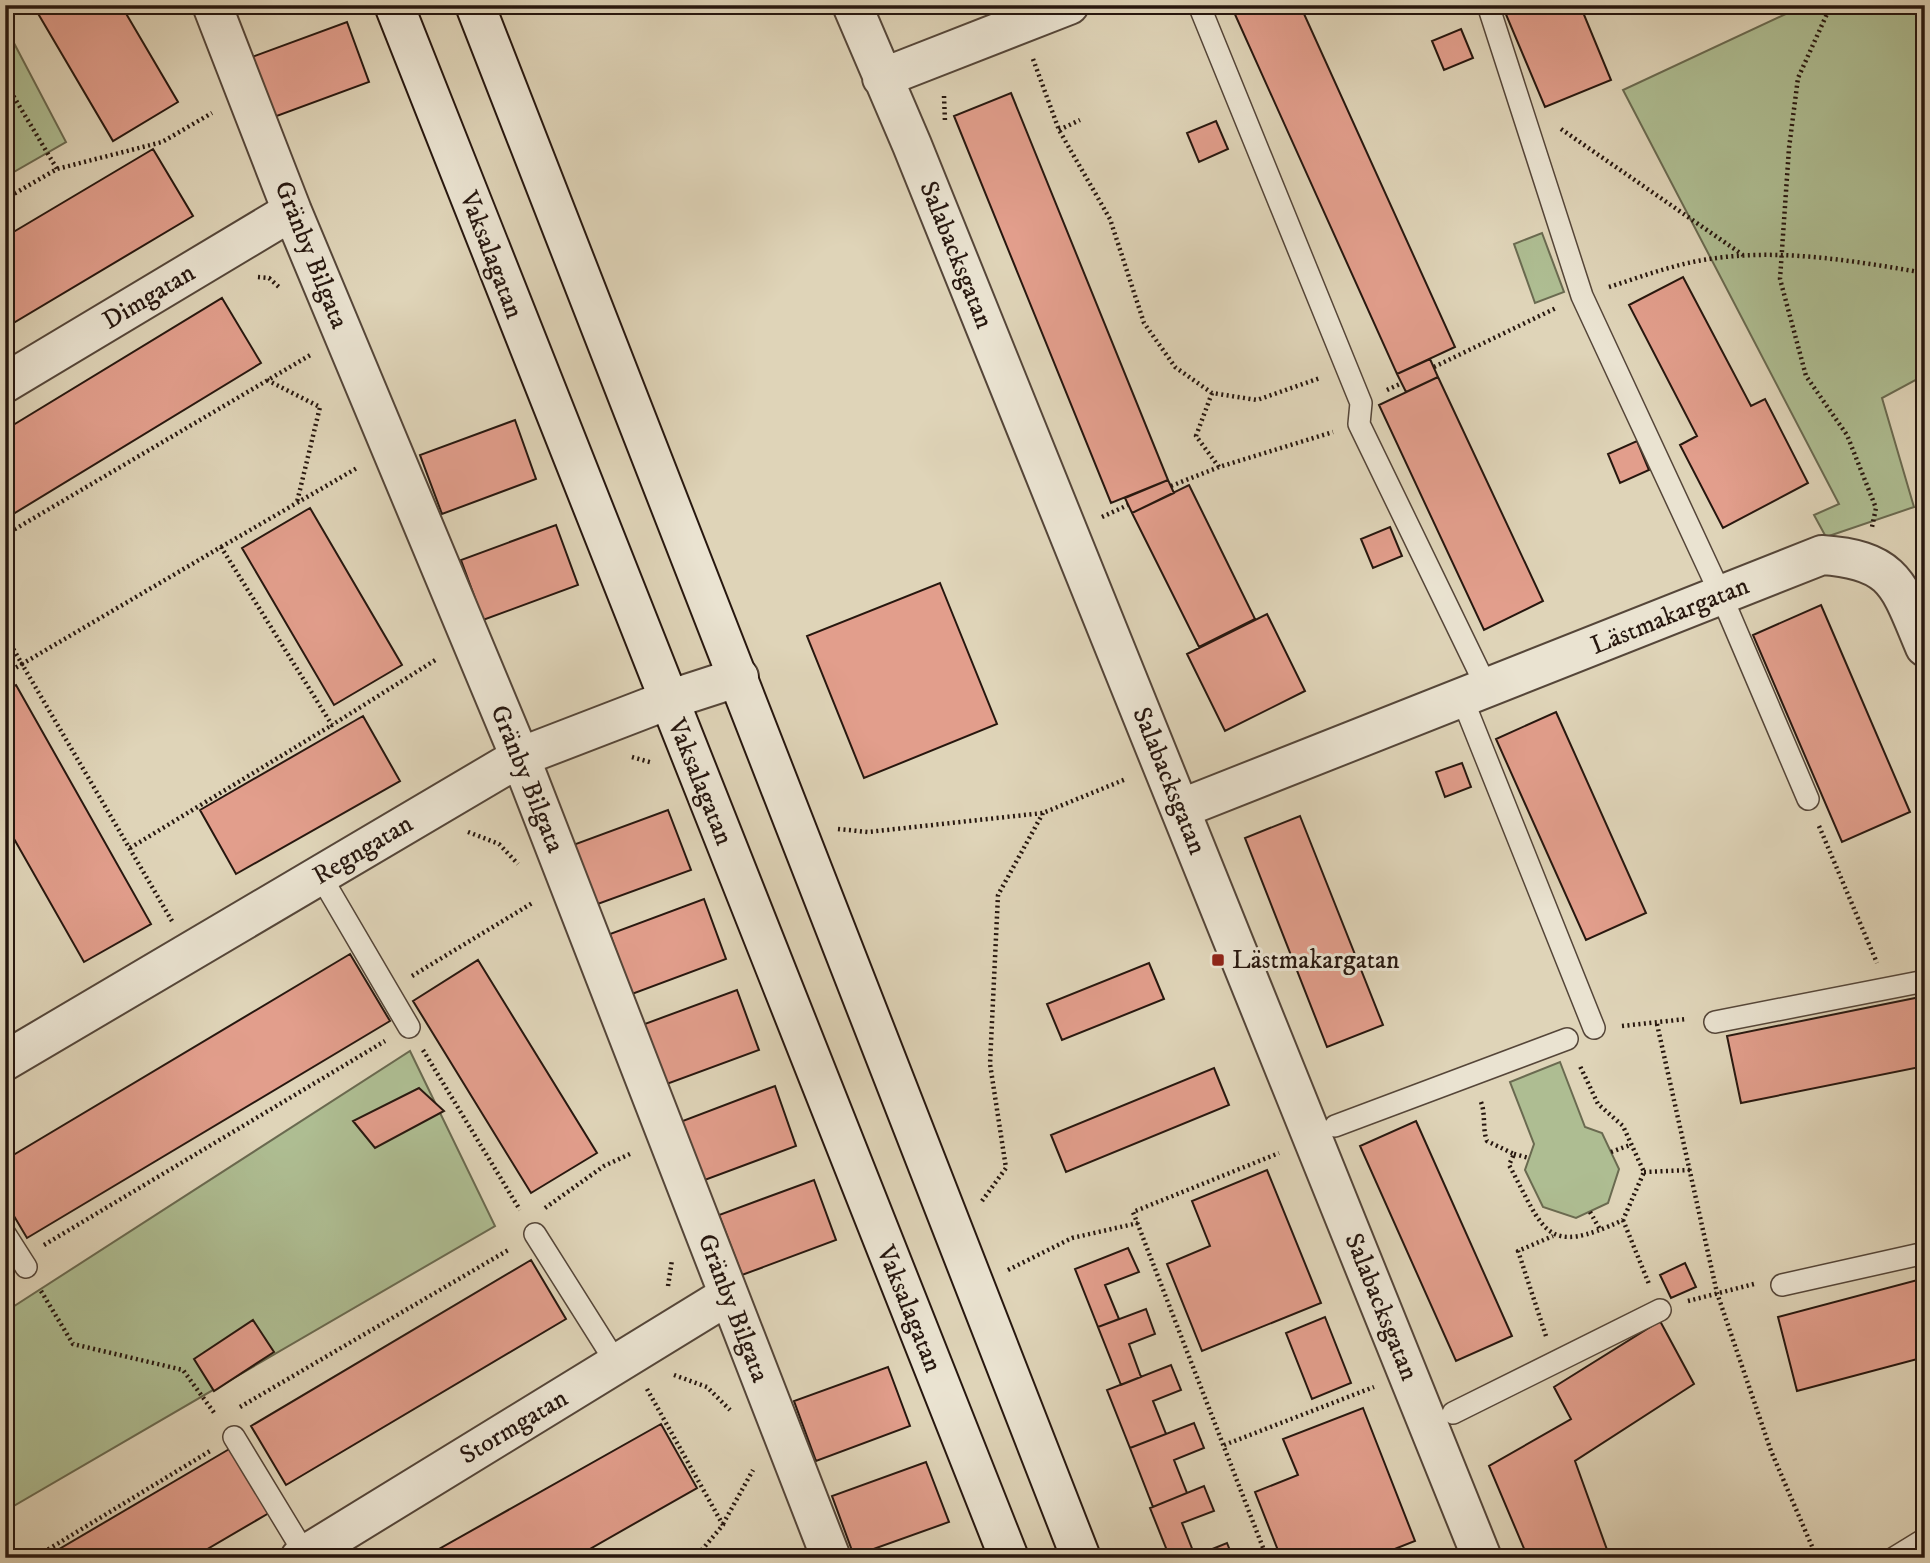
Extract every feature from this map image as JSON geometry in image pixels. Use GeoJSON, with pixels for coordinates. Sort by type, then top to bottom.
{"type":"FeatureCollection","features":[{"type":"Feature","properties":{"kind":"street","name":"Gränby Bilgata"},"geometry":{"type":"LineString","coordinates":[[212,5],[292,211],[520,757],[727,1296],[831,1558]]}},
{"type":"Feature","properties":{"kind":"street","name":"Vaksalagatan"},"geometry":{"type":"LineString","coordinates":[[394,5],[1009,1558]]}},
{"type":"Feature","properties":{"kind":"street"},"geometry":{"type":"LineString","coordinates":[[474,5],[1082,1558]]}},
{"type":"Feature","properties":{"kind":"street","name":"Salabacksgatan"},"geometry":{"type":"LineString","coordinates":[[852,5],[1482,1558]]}},
{"type":"Feature","properties":{"kind":"street"},"geometry":{"type":"LineString","coordinates":[[882,78],[1069,5]]}},
{"type":"Feature","properties":{"kind":"street","name":"Dimgatan"},"geometry":{"type":"LineString","coordinates":[[5,383],[292,211]]}},
{"type":"Feature","properties":{"kind":"street","name":"Lästmakargatan"},"geometry":{"type":"LineString","coordinates":[[1180,809],[1822,555],[1866,561]]}},
{"type":"Feature","properties":{"kind":"street"},"geometry":{"type":"LineString","coordinates":[[1866,561],[1884,570],[1899,590],[1925,648]]}},
{"type":"Feature","properties":{"kind":"street","name":"Regngatan"},"geometry":{"type":"LineString","coordinates":[[5,1061],[520,757],[739,677]]}},
{"type":"Feature","properties":{"kind":"street","name":"Stormgatan"},"geometry":{"type":"LineString","coordinates":[[302,1556],[629,1368],[727,1296]]}},
{"type":"Feature","properties":{"kind":"lane"},"geometry":{"type":"LineString","coordinates":[[1199,5],[1361,403],[1359,424],[1475,693],[1594,1028]]}},
{"type":"Feature","properties":{"kind":"lane"},"geometry":{"type":"LineString","coordinates":[[1488,5],[1582,296],[1721,596],[1808,799]]}},
{"type":"Feature","properties":{"kind":"lane"},"geometry":{"type":"LineString","coordinates":[[320,875],[409,1027]]}},
{"type":"Feature","properties":{"kind":"lane"},"geometry":{"type":"LineString","coordinates":[[1715,1022],[1925,981]]}},
{"type":"Feature","properties":{"kind":"lane"},"geometry":{"type":"LineString","coordinates":[[1335,1126],[1567,1038]]}},
{"type":"Feature","properties":{"kind":"lane"},"geometry":{"type":"LineString","coordinates":[[531,1227],[629,1368]]}},
{"type":"Feature","properties":{"kind":"lane"},"geometry":{"type":"LineString","coordinates":[[5,1234],[26,1267]]}},
{"type":"Feature","properties":{"kind":"lane"},"geometry":{"type":"LineString","coordinates":[[1782,1285],[1925,1253]]}},
{"type":"Feature","properties":{"kind":"lane"},"geometry":{"type":"LineString","coordinates":[[1453,1413],[1660,1310]]}},
{"type":"Feature","properties":{"kind":"lane"},"geometry":{"type":"LineString","coordinates":[[234,1437],[302,1556]]}},
{"type":"Feature","properties":{"kind":"lane"},"geometry":{"type":"LineString","coordinates":[[1894,1558],[1925,1539]]}},
{"type":"Feature","properties":{"kind":"path"},"geometry":{"type":"LineString","coordinates":[[1831,5],[1798,78],[1780,279],[1806,376],[1847,435],[1876,508],[1866,561]]}},
{"type":"Feature","properties":{"kind":"path"},"geometry":{"type":"LineString","coordinates":[[1020,24],[1059,130],[1110,219],[1144,323],[1175,367],[1212,393],[1258,400],[1347,369]]}},
{"type":"Feature","properties":{"kind":"path"},"geometry":{"type":"LineString","coordinates":[[5,82],[57,169]]}},
{"type":"Feature","properties":{"kind":"path"},"geometry":{"type":"LineString","coordinates":[[5,200],[57,169],[162,142],[247,94]]}},
{"type":"Feature","properties":{"kind":"path"},"geometry":{"type":"LineString","coordinates":[[1520,101],[1744,256]]}},
{"type":"Feature","properties":{"kind":"path"},"geometry":{"type":"LineString","coordinates":[[1059,130],[1080,120]]}},
{"type":"Feature","properties":{"kind":"path"},"geometry":{"type":"LineString","coordinates":[[1434,367],[1582,296],[1678,265],[1782,254],[1857,261],[1925,273]]}},
{"type":"Feature","properties":{"kind":"path"},"geometry":{"type":"LineString","coordinates":[[5,536],[344,335]]}},
{"type":"Feature","properties":{"kind":"path"},"geometry":{"type":"LineString","coordinates":[[267,380],[320,407],[297,503]]}},
{"type":"Feature","properties":{"kind":"path"},"geometry":{"type":"LineString","coordinates":[[1212,393],[1196,436],[1219,467]]}},
{"type":"Feature","properties":{"kind":"path"},"geometry":{"type":"LineString","coordinates":[[1171,486],[1219,467],[1359,424]]}},
{"type":"Feature","properties":{"kind":"path"},"geometry":{"type":"LineString","coordinates":[[5,674],[391,449]]}},
{"type":"Feature","properties":{"kind":"path"},"geometry":{"type":"LineString","coordinates":[[1101,517],[1128,505]]}},
{"type":"Feature","properties":{"kind":"path"},"geometry":{"type":"LineString","coordinates":[[221,547],[332,725]]}},
{"type":"Feature","properties":{"kind":"path"},"geometry":{"type":"LineString","coordinates":[[5,635],[190,952]]}},
{"type":"Feature","properties":{"kind":"path"},"geometry":{"type":"LineString","coordinates":[[130,848],[470,638]]}},
{"type":"Feature","properties":{"kind":"path"},"geometry":{"type":"LineString","coordinates":[[623,760],[635,756],[660,765]]}},
{"type":"Feature","properties":{"kind":"path"},"geometry":{"type":"LineString","coordinates":[[834,829],[868,832],[1043,813],[1128,779],[1160,761]]}},
{"type":"Feature","properties":{"kind":"path"},"geometry":{"type":"LineString","coordinates":[[1808,799],[1888,988]]}},
{"type":"Feature","properties":{"kind":"path"},"geometry":{"type":"LineString","coordinates":[[980,1203],[1006,1168],[990,1064],[998,895],[1043,813]]}},
{"type":"Feature","properties":{"kind":"path"},"geometry":{"type":"LineString","coordinates":[[465,831],[499,844],[520,866]]}},
{"type":"Feature","properties":{"kind":"path"},"geometry":{"type":"LineString","coordinates":[[529,890],[539,915]]}},
{"type":"Feature","properties":{"kind":"path"},"geometry":{"type":"LineString","coordinates":[[387,991],[534,902]]}},
{"type":"Feature","properties":{"kind":"path"},"geometry":{"type":"LineString","coordinates":[[1594,1028],[1657,1024],[1694,1018],[1715,1022]]}},
{"type":"Feature","properties":{"kind":"path"},"geometry":{"type":"LineString","coordinates":[[1657,1024],[1717,1293],[1771,1451],[1817,1558]]}},
{"type":"Feature","properties":{"kind":"path"},"geometry":{"type":"LineString","coordinates":[[34,1558],[234,1437],[183,1370],[73,1344],[26,1267],[34,1252],[409,1027],[531,1227]]}},
{"type":"Feature","properties":{"kind":"path"},"geometry":{"type":"LineString","coordinates":[[1567,1038],[1598,1104],[1623,1126],[1644,1172]]}},
{"type":"Feature","properties":{"kind":"path"},"geometry":{"type":"LineString","coordinates":[[1469,1076],[1484,1110],[1482,1129],[1487,1141],[1529,1158]]}},
{"type":"Feature","properties":{"kind":"path"},"geometry":{"type":"LineString","coordinates":[[628,1140],[638,1164]]}},
{"type":"Feature","properties":{"kind":"path"},"geometry":{"type":"LineString","coordinates":[[1611,1152],[1630,1146]]}},
{"type":"Feature","properties":{"kind":"path"},"geometry":{"type":"LineString","coordinates":[[1267,1558],[1133,1212],[1286,1150]]}},
{"type":"Feature","properties":{"kind":"path"},"geometry":{"type":"LineString","coordinates":[[219,1419],[531,1227],[604,1166],[633,1152]]}},
{"type":"Feature","properties":{"kind":"path"},"geometry":{"type":"LineString","coordinates":[[1514,1154],[1510,1165],[1540,1223],[1554,1235],[1576,1239],[1623,1220],[1644,1172]]}},
{"type":"Feature","properties":{"kind":"path"},"geometry":{"type":"LineString","coordinates":[[1644,1172],[1690,1170]]}},
{"type":"Feature","properties":{"kind":"path"},"geometry":{"type":"LineString","coordinates":[[1590,1212],[1601,1231]]}},
{"type":"Feature","properties":{"kind":"path"},"geometry":{"type":"LineString","coordinates":[[1623,1220],[1660,1310],[1769,1280],[1782,1285]]}},
{"type":"Feature","properties":{"kind":"path"},"geometry":{"type":"LineString","coordinates":[[1007,1270],[1072,1238],[1138,1223]]}},
{"type":"Feature","properties":{"kind":"path"},"geometry":{"type":"LineString","coordinates":[[1554,1235],[1518,1251],[1555,1363]]}},
{"type":"Feature","properties":{"kind":"path"},"geometry":{"type":"LineString","coordinates":[[667,1289],[673,1262],[669,1249]]}},
{"type":"Feature","properties":{"kind":"path"},"geometry":{"type":"LineString","coordinates":[[629,1368],[676,1374],[707,1387],[733,1413]]}},
{"type":"Feature","properties":{"kind":"path"},"geometry":{"type":"LineString","coordinates":[[629,1368],[723,1525]]}},
{"type":"Feature","properties":{"kind":"path"},"geometry":{"type":"LineString","coordinates":[[1224,1445],[1384,1383]]}},
{"type":"Feature","properties":{"kind":"path"},"geometry":{"type":"LineString","coordinates":[[749,1458],[758,1482]]}},
{"type":"Feature","properties":{"kind":"path"},"geometry":{"type":"LineString","coordinates":[[695,1558],[723,1525],[753,1470]]}},
{"type":"Feature","properties":{"kind":"green space"},"geometry":{"type":"Polygon","coordinates":[[[1805,5],[1925,5],[1925,375],[1882,398],[1914,507],[1826,537],[1814,515],[1839,504],[1623,90],[1805,5]]]}},
{"type":"Feature","properties":{"kind":"green space"},"geometry":{"type":"Polygon","coordinates":[[[5,26],[66,142],[5,177],[5,26]]]}},
{"type":"Feature","properties":{"kind":"green space"},"geometry":{"type":"Polygon","coordinates":[[[1542,233],[1564,292],[1535,303],[1514,244],[1542,233]]]}},
{"type":"Feature","properties":{"kind":"green space"},"geometry":{"type":"Polygon","coordinates":[[[410,1051],[495,1226],[5,1511],[5,1312],[410,1051]]]}},
{"type":"Feature","properties":{"kind":"green space"},"geometry":{"type":"Polygon","coordinates":[[[1560,1062],[1585,1127],[1602,1133],[1619,1169],[1608,1203],[1576,1218],[1543,1207],[1525,1170],[1534,1144],[1510,1082],[1560,1062]]]}},
{"type":"Feature","properties":{"kind":"building"},"geometry":{"type":"Polygon","coordinates":[[[33,5],[121,5],[178,102],[113,141],[33,5]]]}},
{"type":"Feature","properties":{"kind":"building"},"geometry":{"type":"Polygon","coordinates":[[[1244,5],[1300,5],[1455,347],[1397,374],[1233,10],[1244,5]]]}},
{"type":"Feature","properties":{"kind":"building"},"geometry":{"type":"Polygon","coordinates":[[[1502,5],[1580,5],[1611,80],[1545,107],[1502,5]]]}},
{"type":"Feature","properties":{"kind":"building"},"geometry":{"type":"Polygon","coordinates":[[[347,22],[369,82],[274,117],[252,57],[347,22]]]}},
{"type":"Feature","properties":{"kind":"building"},"geometry":{"type":"Polygon","coordinates":[[[1461,29],[1473,58],[1444,70],[1432,41],[1461,29]]]}},
{"type":"Feature","properties":{"kind":"building"},"geometry":{"type":"Polygon","coordinates":[[[1011,93],[1168,480],[1111,503],[954,116],[1011,93]]]}},
{"type":"Feature","properties":{"kind":"building"},"geometry":{"type":"Polygon","coordinates":[[[1216,121],[1228,149],[1199,162],[1187,133],[1216,121]]]}},
{"type":"Feature","properties":{"kind":"building"},"geometry":{"type":"Polygon","coordinates":[[[153,149],[193,216],[5,328],[5,237],[153,149]]]}},
{"type":"Feature","properties":{"kind":"building"},"geometry":{"type":"Polygon","coordinates":[[[1683,277],[1751,406],[1765,399],[1808,483],[1723,528],[1680,445],[1697,436],[1629,305],[1683,277]]]}},
{"type":"Feature","properties":{"kind":"building"},"geometry":{"type":"Polygon","coordinates":[[[222,298],[261,363],[5,519],[5,430],[222,298]]]}},
{"type":"Feature","properties":{"kind":"building"},"geometry":{"type":"Polygon","coordinates":[[[1430,359],[1438,377],[1406,392],[1397,374],[1430,359]]]}},
{"type":"Feature","properties":{"kind":"building"},"geometry":{"type":"Polygon","coordinates":[[[1438,377],[1543,601],[1484,630],[1379,405],[1438,377]]]}},
{"type":"Feature","properties":{"kind":"building"},"geometry":{"type":"Polygon","coordinates":[[[515,420],[536,479],[442,514],[420,455],[515,420]]]}},
{"type":"Feature","properties":{"kind":"building"},"geometry":{"type":"Polygon","coordinates":[[[1637,441],[1649,470],[1620,483],[1608,454],[1637,441]]]}},
{"type":"Feature","properties":{"kind":"building"},"geometry":{"type":"Polygon","coordinates":[[[1168,480],[1174,493],[1132,513],[1125,498],[1168,480]]]}},
{"type":"Feature","properties":{"kind":"building"},"geometry":{"type":"Polygon","coordinates":[[[1189,485],[1255,619],[1199,647],[1132,513],[1189,485]]]}},
{"type":"Feature","properties":{"kind":"building"},"geometry":{"type":"Polygon","coordinates":[[[310,508],[402,665],[334,705],[242,548],[310,508]]]}},
{"type":"Feature","properties":{"kind":"building"},"geometry":{"type":"Polygon","coordinates":[[[556,525],[578,585],[483,620],[461,560],[556,525]]]}},
{"type":"Feature","properties":{"kind":"building"},"geometry":{"type":"Polygon","coordinates":[[[1390,527],[1402,556],[1373,568],[1361,539],[1390,527]]]}},
{"type":"Feature","properties":{"kind":"building"},"geometry":{"type":"Polygon","coordinates":[[[940,583],[997,724],[864,778],[807,636],[940,583]]]}},
{"type":"Feature","properties":{"kind":"building"},"geometry":{"type":"Polygon","coordinates":[[[1821,605],[1910,812],[1842,842],[1753,635],[1821,605]]]}},
{"type":"Feature","properties":{"kind":"building"},"geometry":{"type":"Polygon","coordinates":[[[1267,614],[1305,691],[1225,731],[1187,654],[1267,614]]]}},
{"type":"Feature","properties":{"kind":"building"},"geometry":{"type":"Polygon","coordinates":[[[16,685],[151,924],[84,962],[5,823],[5,691],[16,685]]]}},
{"type":"Feature","properties":{"kind":"building"},"geometry":{"type":"Polygon","coordinates":[[[1556,712],[1646,913],[1586,940],[1496,739],[1556,712]]]}},
{"type":"Feature","properties":{"kind":"building"},"geometry":{"type":"Polygon","coordinates":[[[363,716],[400,781],[236,874],[200,810],[363,716]]]}},
{"type":"Feature","properties":{"kind":"building"},"geometry":{"type":"Polygon","coordinates":[[[1462,763],[1471,787],[1445,797],[1436,772],[1462,763]]]}},
{"type":"Feature","properties":{"kind":"building"},"geometry":{"type":"Polygon","coordinates":[[[668,810],[691,870],[595,905],[573,845],[668,810]]]}},
{"type":"Feature","properties":{"kind":"building"},"geometry":{"type":"Polygon","coordinates":[[[1300,816],[1383,1025],[1327,1047],[1245,838],[1300,816]]]}},
{"type":"Feature","properties":{"kind":"building"},"geometry":{"type":"Polygon","coordinates":[[[704,899],[726,959],[632,994],[610,934],[704,899]]]}},
{"type":"Feature","properties":{"kind":"building"},"geometry":{"type":"Polygon","coordinates":[[[350,954],[390,1021],[27,1238],[5,1201],[5,1160],[350,954]]]}},
{"type":"Feature","properties":{"kind":"building"},"geometry":{"type":"Polygon","coordinates":[[[478,960],[597,1153],[531,1193],[413,1001],[478,960]]]}},
{"type":"Feature","properties":{"kind":"building"},"geometry":{"type":"Polygon","coordinates":[[[1149,963],[1164,999],[1062,1040],[1047,1004],[1149,963]]]}},
{"type":"Feature","properties":{"kind":"building"},"geometry":{"type":"Polygon","coordinates":[[[737,990],[759,1050],[664,1085],[642,1025],[737,990]]]}},
{"type":"Feature","properties":{"kind":"building"},"geometry":{"type":"Polygon","coordinates":[[[1925,996],[1925,1066],[1741,1103],[1727,1036],[1925,996]]]}},
{"type":"Feature","properties":{"kind":"building"},"geometry":{"type":"Polygon","coordinates":[[[1214,1068],[1229,1105],[1066,1172],[1051,1135],[1214,1068]]]}},
{"type":"Feature","properties":{"kind":"building"},"geometry":{"type":"Polygon","coordinates":[[[775,1086],[796,1146],[702,1181],[680,1122],[775,1086]]]}},
{"type":"Feature","properties":{"kind":"building"},"geometry":{"type":"Polygon","coordinates":[[[419,1088],[444,1111],[375,1148],[353,1121],[419,1088]]]}},
{"type":"Feature","properties":{"kind":"building"},"geometry":{"type":"Polygon","coordinates":[[[1416,1121],[1512,1336],[1456,1361],[1360,1146],[1416,1121]]]}},
{"type":"Feature","properties":{"kind":"building"},"geometry":{"type":"Polygon","coordinates":[[[1267,1170],[1321,1303],[1202,1351],[1167,1264],[1210,1246],[1192,1201],[1267,1170]]]}},
{"type":"Feature","properties":{"kind":"building"},"geometry":{"type":"Polygon","coordinates":[[[814,1180],[836,1240],[742,1275],[719,1215],[814,1180]]]}},
{"type":"Feature","properties":{"kind":"building"},"geometry":{"type":"Polygon","coordinates":[[[1128,1248],[1139,1272],[1105,1285],[1119,1319],[1098,1327],[1075,1269],[1128,1248]]]}},
{"type":"Feature","properties":{"kind":"building"},"geometry":{"type":"Polygon","coordinates":[[[531,1260],[566,1319],[286,1485],[251,1426],[531,1260]]]}},
{"type":"Feature","properties":{"kind":"building"},"geometry":{"type":"Polygon","coordinates":[[[1685,1263],[1696,1287],[1671,1298],[1660,1275],[1685,1263]]]}},
{"type":"Feature","properties":{"kind":"building"},"geometry":{"type":"Polygon","coordinates":[[[1925,1278],[1925,1357],[1797,1391],[1778,1317],[1925,1278]]]}},
{"type":"Feature","properties":{"kind":"building"},"geometry":{"type":"Polygon","coordinates":[[[1146,1309],[1155,1334],[1129,1344],[1141,1377],[1121,1385],[1098,1327],[1146,1309]]]}},
{"type":"Feature","properties":{"kind":"building"},"geometry":{"type":"Polygon","coordinates":[[[1325,1317],[1351,1383],[1312,1399],[1286,1333],[1325,1317]]]}},
{"type":"Feature","properties":{"kind":"building"},"geometry":{"type":"Polygon","coordinates":[[[253,1320],[274,1352],[214,1391],[194,1359],[253,1320]]]}},
{"type":"Feature","properties":{"kind":"building"},"geometry":{"type":"Polygon","coordinates":[[[1660,1321],[1694,1384],[1575,1461],[1610,1558],[1528,1558],[1489,1466],[1571,1419],[1554,1387],[1660,1321]]]}},
{"type":"Feature","properties":{"kind":"building"},"geometry":{"type":"Polygon","coordinates":[[[1171,1365],[1181,1390],[1153,1401],[1166,1434],[1130,1448],[1107,1390],[1171,1365]]]}},
{"type":"Feature","properties":{"kind":"building"},"geometry":{"type":"Polygon","coordinates":[[[888,1367],[910,1426],[816,1461],[794,1401],[888,1367]]]}},
{"type":"Feature","properties":{"kind":"building"},"geometry":{"type":"Polygon","coordinates":[[[1363,1408],[1415,1541],[1372,1558],[1281,1558],[1255,1492],[1298,1475],[1283,1439],[1363,1408]]]}},
{"type":"Feature","properties":{"kind":"building"},"geometry":{"type":"Polygon","coordinates":[[[1194,1423],[1204,1448],[1174,1460],[1187,1493],[1153,1507],[1130,1448],[1194,1423]]]}},
{"type":"Feature","properties":{"kind":"building"},"geometry":{"type":"Polygon","coordinates":[[[661,1424],[697,1488],[574,1558],[423,1558],[661,1424]]]}},
{"type":"Feature","properties":{"kind":"building"},"geometry":{"type":"Polygon","coordinates":[[[231,1448],[269,1513],[192,1558],[44,1558],[231,1448]]]}},
{"type":"Feature","properties":{"kind":"building"},"geometry":{"type":"Polygon","coordinates":[[[926,1462],[949,1522],[854,1556],[832,1496],[926,1462]]]}},
{"type":"Feature","properties":{"kind":"building"},"geometry":{"type":"Polygon","coordinates":[[[1204,1486],[1214,1511],[1182,1523],[1195,1556],[1170,1558],[1150,1508],[1204,1486]]]}},
{"type":"Feature","properties":{"kind":"building"},"geometry":{"type":"Polygon","coordinates":[[[1227,1543],[1233,1558],[1192,1558],[1195,1556],[1227,1543]]]}},
{"type":"Feature","properties":{"kind":"place","name":"Lästmakargatan"},"geometry":{"type":"Point","coordinates":[1218,960]}}]}
